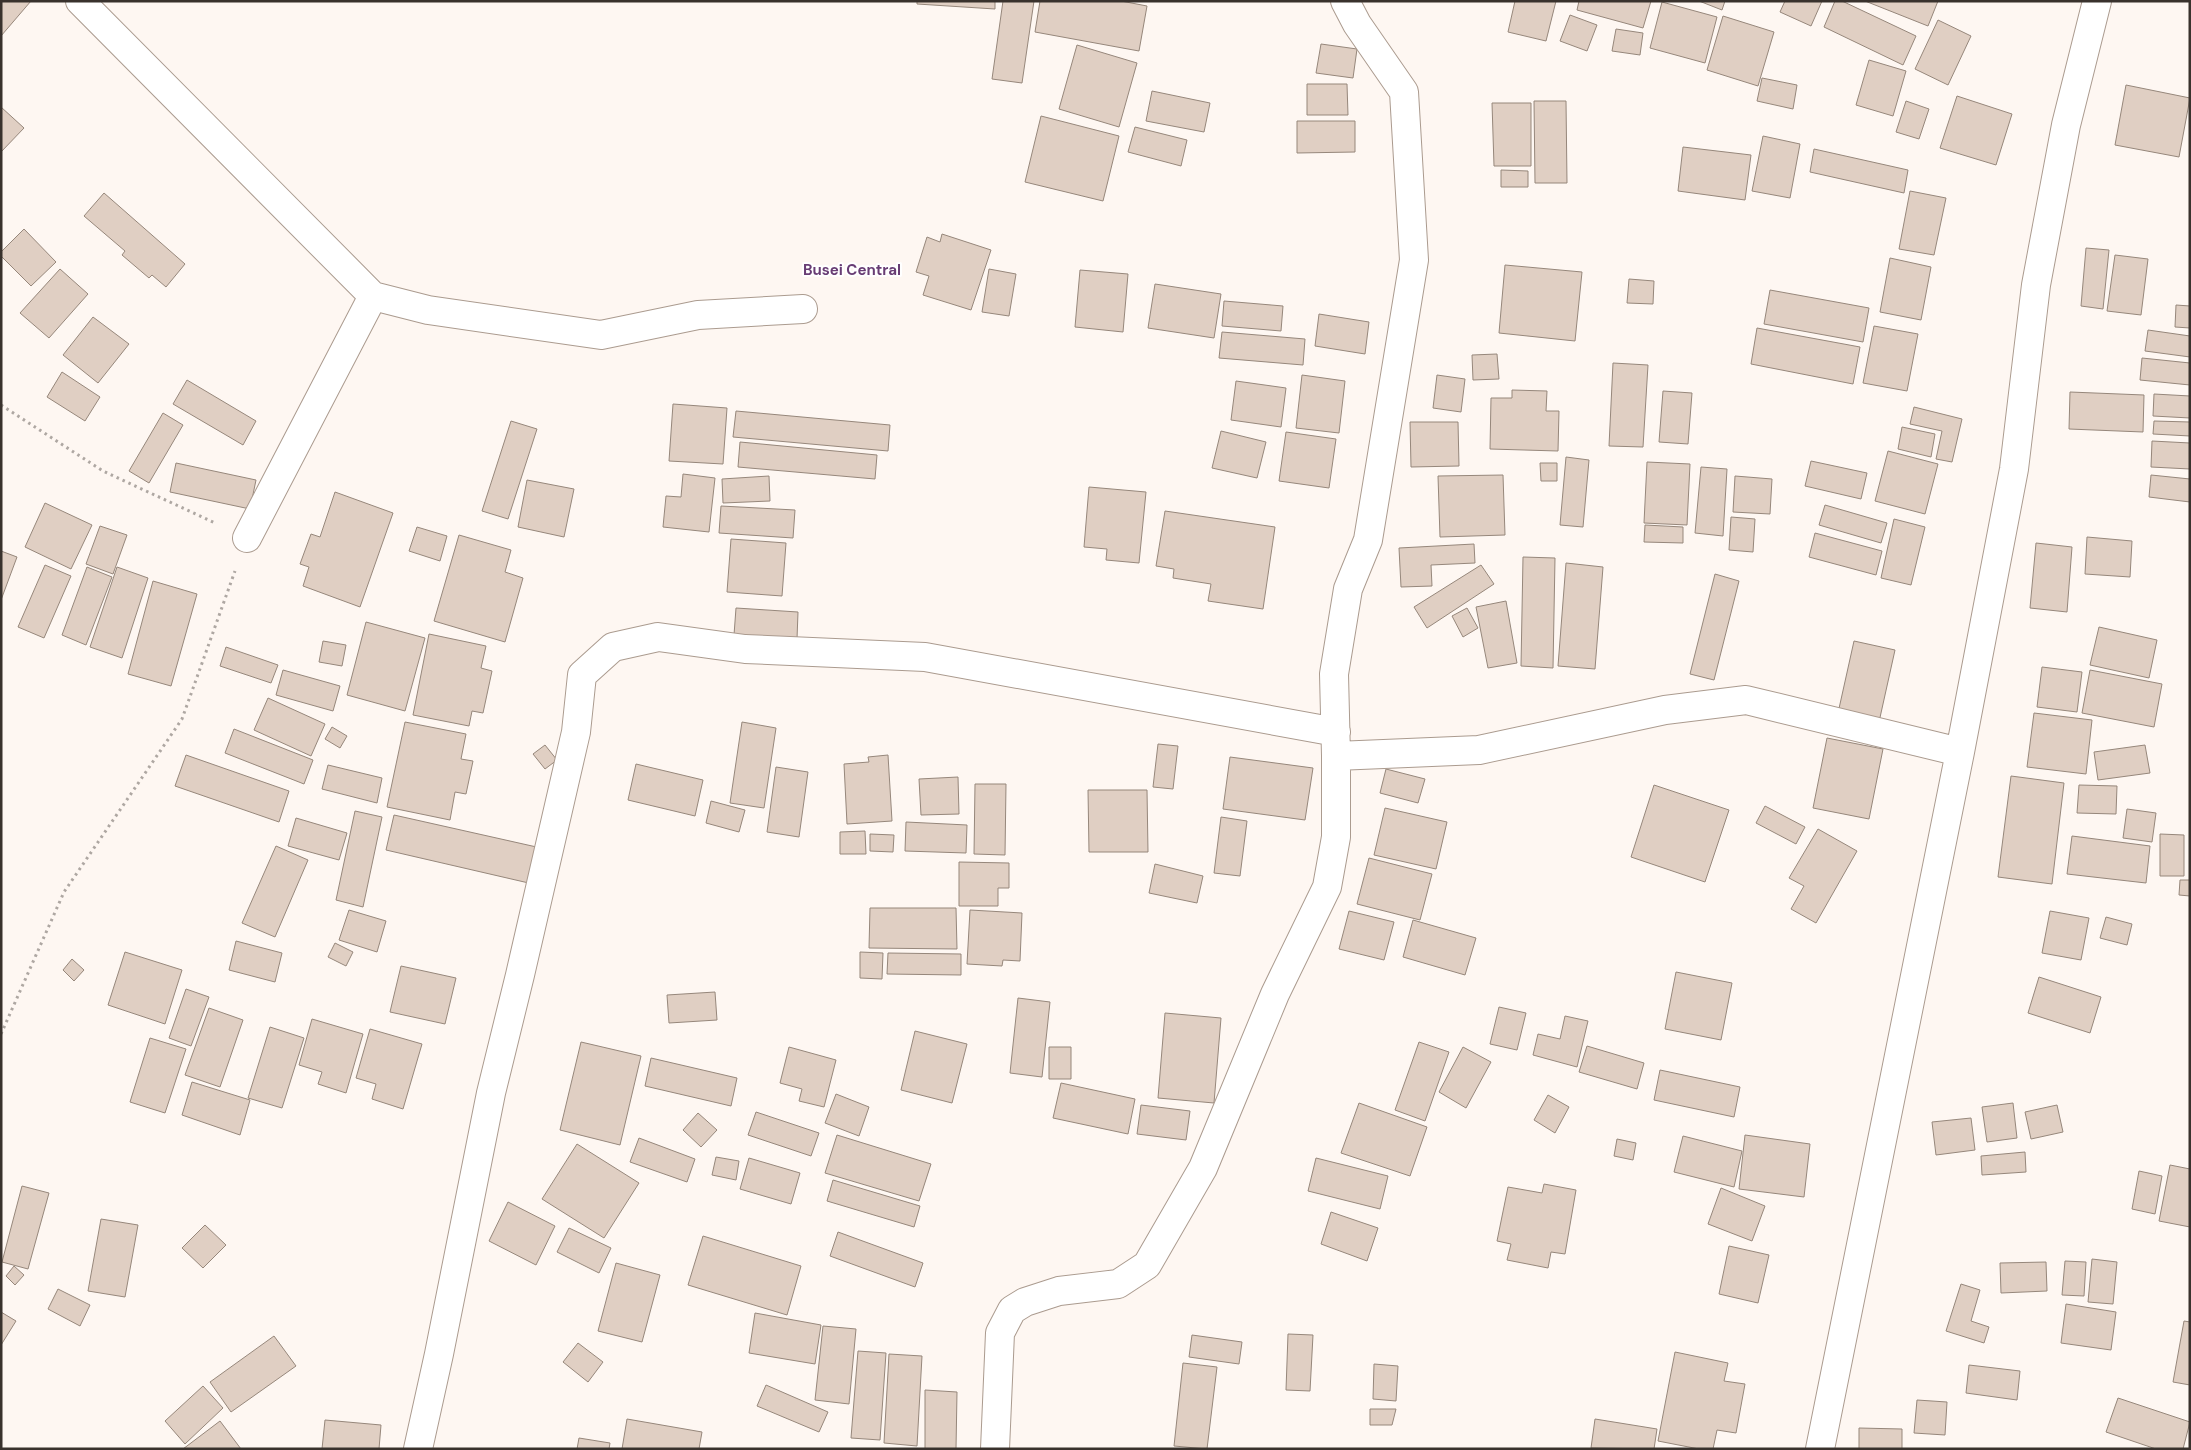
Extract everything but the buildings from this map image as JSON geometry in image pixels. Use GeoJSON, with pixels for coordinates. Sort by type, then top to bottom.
{"type":"FeatureCollection","features":[{"type":"Feature","properties":{"kind":"street"},"geometry":{"type":"LineString","coordinates":[[80,1],[373,296],[428,310],[601,335],[698,315],[803,309]]}},
{"type":"Feature","properties":{"kind":"street"},"geometry":{"type":"LineString","coordinates":[[995,1449],[1000,1333],[1012,1310],[1025,1302],[1059,1291],[1118,1284],[1147,1265],[1203,1168],[1276,994],[1327,887],[1336,837],[1335,665],[1348,590],[1368,540],[1414,260],[1404,92],[1357,24],[1345,1]]}},
{"type":"Feature","properties":{"kind":"street"},"geometry":{"type":"LineString","coordinates":[[1820,1449],[1960,752],[2014,468],[2036,285],[2066,124],[2096,1]]}},
{"type":"Feature","properties":{"kind":"street"},"geometry":{"type":"LineString","coordinates":[[248,538],[373,296]]}},
{"type":"Feature","properties":{"kind":"street"},"geometry":{"type":"LineString","coordinates":[[418,1449],[491,1093],[576,732],[582,675],[613,647],[658,638],[745,649],[925,657],[1336,744],[1479,750],[1665,710],[1746,700],[1960,752]]}},
{"type":"Feature","properties":{"kind":"path"},"geometry":{"type":"LineString","coordinates":[[1,405],[103,471],[248,538],[182,719],[64,892],[1,1034]]}},
{"type":"Feature","properties":{"kind":"district","name":"Busei Central"},"geometry":{"type":"Point","coordinates":[852,270]}}]}
